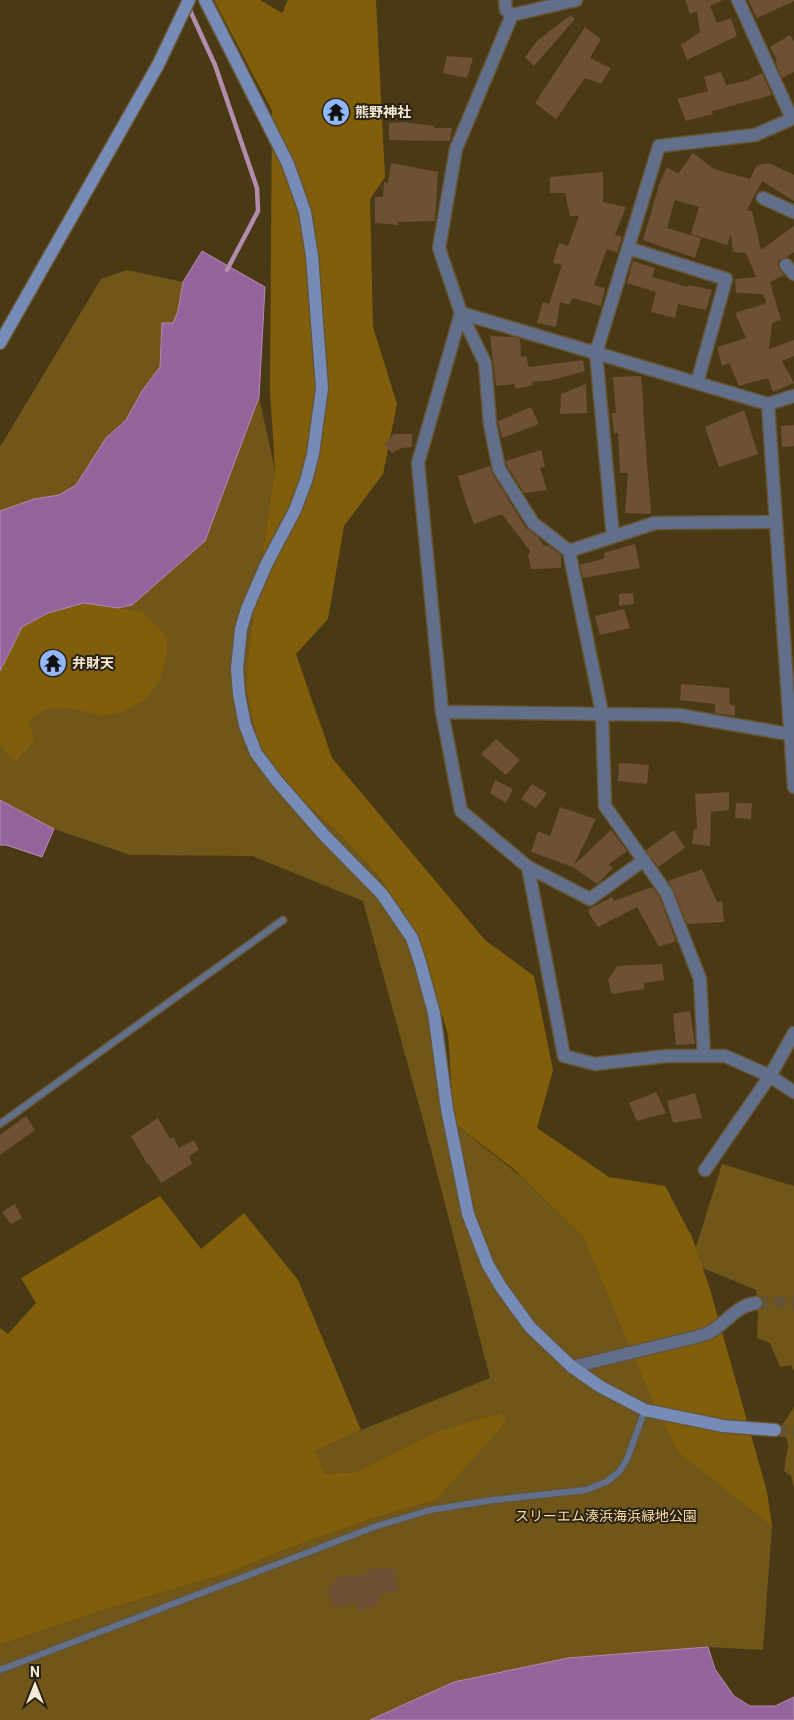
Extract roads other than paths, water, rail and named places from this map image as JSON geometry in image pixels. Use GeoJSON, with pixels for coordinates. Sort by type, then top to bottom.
{"type":"FeatureCollection","features":[{"type":"Feature","properties":{"kind":"street"},"geometry":{"type":"LineString","coordinates":[[0,343],[158,65],[188,0]]}},
{"type":"Feature","properties":{"kind":"street"},"geometry":{"type":"LineString","coordinates":[[205,0],[288,164],[298,189],[305,212],[312,256],[321,380],[318,422],[306,481],[295,510],[262,574],[247,609],[241,629],[237,669],[238,694],[256,753],[277,781],[326,836],[382,894],[412,938],[434,1013],[447,1109],[468,1214],[478,1244],[488,1265],[501,1287],[530,1327],[572,1367],[600,1387],[645,1410],[724,1426],[774,1430]]}},
{"type":"Feature","properties":{"kind":"street"},"geometry":{"type":"LineString","coordinates":[[505,0],[506,10],[512,16]]}},
{"type":"Feature","properties":{"kind":"street"},"geometry":{"type":"LineString","coordinates":[[512,16],[576,0]]}},
{"type":"Feature","properties":{"kind":"street"},"geometry":{"type":"LineString","coordinates":[[613,537],[596,353],[659,146],[755,135],[794,118],[788,110],[738,0]]}},
{"type":"Feature","properties":{"kind":"street"},"geometry":{"type":"LineString","coordinates":[[512,16],[456,149],[438,248],[461,313],[485,363],[490,424],[499,469],[533,524],[569,551],[602,714],[605,806],[666,892],[700,979],[704,1056]]}},
{"type":"Feature","properties":{"kind":"street"},"geometry":{"type":"LineString","coordinates":[[763,198],[794,212]]}},
{"type":"Feature","properties":{"kind":"street"},"geometry":{"type":"LineString","coordinates":[[628,248],[726,279],[697,383]]}},
{"type":"Feature","properties":{"kind":"street"},"geometry":{"type":"LineString","coordinates":[[461,313],[768,404],[794,396]]}},
{"type":"Feature","properties":{"kind":"street"},"geometry":{"type":"LineString","coordinates":[[461,313],[418,463],[442,712],[461,811],[528,868],[590,900],[644,860]]}},
{"type":"Feature","properties":{"kind":"street"},"geometry":{"type":"LineString","coordinates":[[768,404],[776,522],[790,660],[794,787]]}},
{"type":"Feature","properties":{"kind":"street"},"geometry":{"type":"LineString","coordinates":[[569,551],[655,524],[776,522]]}},
{"type":"Feature","properties":{"kind":"street"},"geometry":{"type":"LineString","coordinates":[[442,712],[679,715],[792,734]]}},
{"type":"Feature","properties":{"kind":"street"},"geometry":{"type":"LineString","coordinates":[[528,868],[564,1056],[595,1064],[667,1056],[725,1056],[770,1076],[794,1092]]}},
{"type":"Feature","properties":{"kind":"street"},"geometry":{"type":"LineString","coordinates":[[705,1170],[770,1076],[794,1033]]}},
{"type":"Feature","properties":{"kind":"street"},"geometry":{"type":"LineString","coordinates":[[572,1367],[696,1337],[712,1331],[736,1310],[756,1303]]}},
{"type":"Feature","properties":{"kind":"lane"},"geometry":{"type":"LineString","coordinates":[[0,1124],[283,920]]}},
{"type":"Feature","properties":{"kind":"lane"},"geometry":{"type":"LineString","coordinates":[[0,1670],[377,1526],[430,1510],[493,1500],[586,1490],[606,1482],[619,1472],[627,1459],[645,1410]]}},
{"type":"Feature","properties":{"kind":"waterway"},"geometry":{"type":"LineString","coordinates":[[188,6],[215,65],[257,188],[258,211],[227,270]]}},
{"type":"Feature","properties":{"kind":"tunnel"},"geometry":{"type":"LineString","coordinates":[[756,1303],[794,1301]]}},
{"type":"Feature","properties":{"kind":"tunnel"},"geometry":{"type":"LineString","coordinates":[[775,1430],[794,1432]]}},
{"type":"Feature","properties":{"kind":"place","name":"熊野神社"},"geometry":{"type":"Point","coordinates":[336,112]}},
{"type":"Feature","properties":{"kind":"place","name":"弁財天"},"geometry":{"type":"Point","coordinates":[53,663]}},
{"type":"Feature","properties":{"kind":"park label","name":"スリーエム湊浜海浜緑地公園"},"geometry":{"type":"Point","coordinates":[606,1516]}}]}
